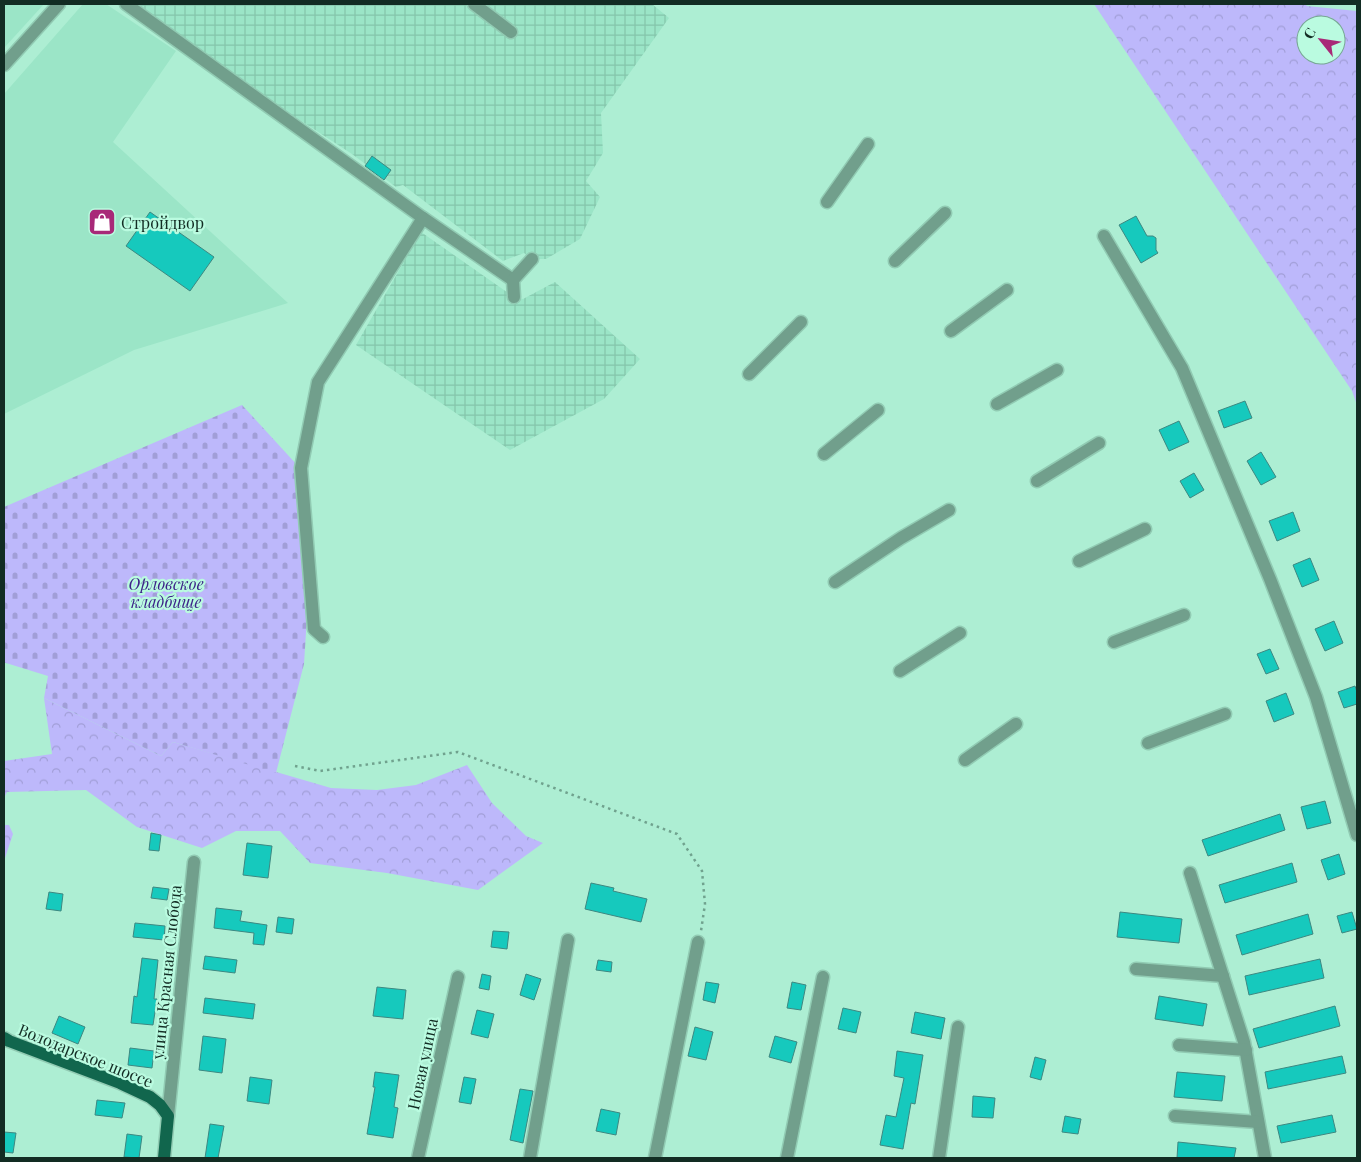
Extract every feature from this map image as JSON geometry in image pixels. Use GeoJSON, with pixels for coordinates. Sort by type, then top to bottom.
{"type":"FeatureCollection","features":[{"type":"Feature","properties":{"kind":"main road","name":"Володарское шоссе"},"geometry":{"type":"LineString","coordinates":[[4,1038],[127,1086],[150,1097],[160,1105],[168,1116]]}},
{"type":"Feature","properties":{"kind":"main road"},"geometry":{"type":"LineString","coordinates":[[164,1158],[168,1116]]}},
{"type":"Feature","properties":{"kind":"street"},"geometry":{"type":"LineString","coordinates":[[4,65],[60,4]]}},
{"type":"Feature","properties":{"kind":"street"},"geometry":{"type":"LineString","coordinates":[[126,4],[512,280],[514,297]]}},
{"type":"Feature","properties":{"kind":"street"},"geometry":{"type":"LineString","coordinates":[[474,4],[511,32]]}},
{"type":"Feature","properties":{"kind":"street"},"geometry":{"type":"LineString","coordinates":[[827,202],[868,144]]}},
{"type":"Feature","properties":{"kind":"street"},"geometry":{"type":"LineString","coordinates":[[894,261],[945,213]]}},
{"type":"Feature","properties":{"kind":"street"},"geometry":{"type":"LineString","coordinates":[[323,637],[314,628],[301,468],[318,382],[423,218]]}},
{"type":"Feature","properties":{"kind":"street"},"geometry":{"type":"LineString","coordinates":[[1104,236],[1182,368],[1270,579],[1316,697],[1357,835]]}},
{"type":"Feature","properties":{"kind":"street"},"geometry":{"type":"LineString","coordinates":[[512,280],[532,259]]}},
{"type":"Feature","properties":{"kind":"street"},"geometry":{"type":"LineString","coordinates":[[951,331],[1007,290]]}},
{"type":"Feature","properties":{"kind":"street"},"geometry":{"type":"LineString","coordinates":[[749,374],[801,322]]}},
{"type":"Feature","properties":{"kind":"street"},"geometry":{"type":"LineString","coordinates":[[997,404],[1056,370]]}},
{"type":"Feature","properties":{"kind":"street"},"geometry":{"type":"LineString","coordinates":[[824,454],[878,410]]}},
{"type":"Feature","properties":{"kind":"street"},"geometry":{"type":"LineString","coordinates":[[1037,482],[1099,443]]}},
{"type":"Feature","properties":{"kind":"street"},"geometry":{"type":"LineString","coordinates":[[835,582],[901,538],[949,510]]}},
{"type":"Feature","properties":{"kind":"street"},"geometry":{"type":"LineString","coordinates":[[1078,561],[1145,529]]}},
{"type":"Feature","properties":{"kind":"street"},"geometry":{"type":"LineString","coordinates":[[1114,642],[1184,615]]}},
{"type":"Feature","properties":{"kind":"street"},"geometry":{"type":"LineString","coordinates":[[900,671],[960,633]]}},
{"type":"Feature","properties":{"kind":"street"},"geometry":{"type":"LineString","coordinates":[[1148,743],[1225,714]]}},
{"type":"Feature","properties":{"kind":"street"},"geometry":{"type":"LineString","coordinates":[[965,760],[1016,724]]}},
{"type":"Feature","properties":{"kind":"street","name":"улица Красная Слобода"},"geometry":{"type":"LineString","coordinates":[[168,1116],[173,1100],[194,862]]}},
{"type":"Feature","properties":{"kind":"street"},"geometry":{"type":"LineString","coordinates":[[1190,873],[1244,1042],[1265,1158]]}},
{"type":"Feature","properties":{"kind":"street"},"geometry":{"type":"LineString","coordinates":[[530,1158],[568,940]]}},
{"type":"Feature","properties":{"kind":"street"},"geometry":{"type":"LineString","coordinates":[[655,1158],[698,942]]}},
{"type":"Feature","properties":{"kind":"street"},"geometry":{"type":"LineString","coordinates":[[1136,969],[1223,976]]}},
{"type":"Feature","properties":{"kind":"street","name":"Новая улица"},"geometry":{"type":"LineString","coordinates":[[418,1158],[458,977]]}},
{"type":"Feature","properties":{"kind":"street"},"geometry":{"type":"LineString","coordinates":[[787,1158],[823,977]]}},
{"type":"Feature","properties":{"kind":"street"},"geometry":{"type":"LineString","coordinates":[[939,1158],[958,1026]]}},
{"type":"Feature","properties":{"kind":"street"},"geometry":{"type":"LineString","coordinates":[[1179,1045],[1246,1050]]}},
{"type":"Feature","properties":{"kind":"street"},"geometry":{"type":"LineString","coordinates":[[1175,1116],[1258,1122]]}},
{"type":"Feature","properties":{"kind":"path"},"geometry":{"type":"LineString","coordinates":[[295,766],[320,771],[458,752],[677,834],[702,871],[705,904],[698,942]]}},
{"type":"Feature","properties":{"kind":"shaded area"},"geometry":{"type":"Polygon","coordinates":[[[4,4],[44,4],[4,48],[4,4]]]}},
{"type":"Feature","properties":{"kind":"shaded area","name":"Стройдвор"},"geometry":{"type":"Polygon","coordinates":[[[83,4],[106,4],[176,51],[113,142],[288,303],[134,350],[4,414],[4,94],[83,4]]]}},
{"type":"Feature","properties":{"kind":"shaded area"},"geometry":{"type":"Polygon","coordinates":[[[127,4],[468,4],[511,39],[518,30],[483,4],[652,4],[669,18],[601,113],[603,153],[586,181],[600,197],[580,239],[546,259],[532,259],[524,253],[503,261],[403,185],[396,187],[352,154],[127,4]]]}},
{"type":"Feature","properties":{"kind":"shaded area"},"geometry":{"type":"Polygon","coordinates":[[[421,232],[514,297],[523,299],[555,282],[640,359],[604,399],[510,450],[356,345],[421,232]]]}},
{"type":"Feature","properties":{"kind":"green space"},"geometry":{"type":"Polygon","coordinates":[[[1094,4],[1305,4],[1307,6],[1357,11],[1357,405],[1352,391],[1094,4]]]}},
{"type":"Feature","properties":{"kind":"green space","name":"Орловское кладбище"},"geometry":{"type":"Polygon","coordinates":[[[242,405],[298,466],[309,584],[304,664],[276,773],[173,742],[161,756],[44,698],[48,676],[4,663],[4,507],[242,405]]]}},
{"type":"Feature","properties":{"kind":"green space"},"geometry":{"type":"Polygon","coordinates":[[[44,698],[161,756],[173,742],[331,788],[377,790],[416,785],[467,765],[492,803],[526,836],[543,843],[478,890],[387,873],[310,863],[280,831],[236,831],[202,848],[137,827],[86,790],[7,792],[4,798],[4,761],[52,754],[44,698]]]}},
{"type":"Feature","properties":{"kind":"green space"},"geometry":{"type":"Polygon","coordinates":[[[4,825],[9,825],[13,834],[4,861],[4,825]]]}},
{"type":"Feature","properties":{"kind":"building"},"geometry":{"type":"Polygon","coordinates":[[[372,156],[391,170],[384,180],[365,166],[372,156]]]}},
{"type":"Feature","properties":{"kind":"building"},"geometry":{"type":"Polygon","coordinates":[[[150,212],[214,257],[190,291],[126,246],[150,212]]]}},
{"type":"Feature","properties":{"kind":"building"},"geometry":{"type":"Polygon","coordinates":[[[1136,216],[1147,236],[1156,238],[1156,250],[1158,253],[1141,263],[1119,225],[1136,216]]]}},
{"type":"Feature","properties":{"kind":"building"},"geometry":{"type":"Polygon","coordinates":[[[1245,401],[1252,418],[1224,428],[1218,411],[1245,401]]]}},
{"type":"Feature","properties":{"kind":"building"},"geometry":{"type":"Polygon","coordinates":[[[1179,421],[1189,442],[1169,451],[1159,430],[1179,421]]]}},
{"type":"Feature","properties":{"kind":"building"},"geometry":{"type":"Polygon","coordinates":[[[1261,452],[1276,477],[1261,485],[1247,461],[1261,452]]]}},
{"type":"Feature","properties":{"kind":"building"},"geometry":{"type":"Polygon","coordinates":[[[1194,473],[1204,490],[1190,498],[1180,481],[1194,473]]]}},
{"type":"Feature","properties":{"kind":"building"},"geometry":{"type":"Polygon","coordinates":[[[1293,512],[1300,531],[1277,541],[1269,521],[1293,512]]]}},
{"type":"Feature","properties":{"kind":"building"},"geometry":{"type":"Polygon","coordinates":[[[1310,558],[1319,580],[1302,587],[1293,565],[1310,558]]]}},
{"type":"Feature","properties":{"kind":"building"},"geometry":{"type":"Polygon","coordinates":[[[1334,621],[1343,643],[1325,651],[1315,629],[1334,621]]]}},
{"type":"Feature","properties":{"kind":"building"},"geometry":{"type":"Polygon","coordinates":[[[1270,649],[1279,669],[1266,674],[1257,654],[1270,649]]]}},
{"type":"Feature","properties":{"kind":"building"},"geometry":{"type":"Polygon","coordinates":[[[1355,686],[1357,704],[1344,708],[1338,692],[1355,686]]]}},
{"type":"Feature","properties":{"kind":"building"},"geometry":{"type":"Polygon","coordinates":[[[1286,693],[1294,714],[1274,722],[1266,701],[1286,693]]]}},
{"type":"Feature","properties":{"kind":"building"},"geometry":{"type":"Polygon","coordinates":[[[1325,801],[1331,823],[1307,829],[1301,807],[1325,801]]]}},
{"type":"Feature","properties":{"kind":"building"},"geometry":{"type":"Polygon","coordinates":[[[1280,814],[1285,830],[1208,856],[1202,840],[1280,814]]]}},
{"type":"Feature","properties":{"kind":"building"},"geometry":{"type":"Polygon","coordinates":[[[151,833],[161,835],[159,851],[149,850],[151,833]]]}},
{"type":"Feature","properties":{"kind":"building"},"geometry":{"type":"Polygon","coordinates":[[[247,843],[272,846],[268,878],[243,875],[247,843]]]}},
{"type":"Feature","properties":{"kind":"building"},"geometry":{"type":"Polygon","coordinates":[[[1339,854],[1345,874],[1328,880],[1321,860],[1339,854]]]}},
{"type":"Feature","properties":{"kind":"building"},"geometry":{"type":"Polygon","coordinates":[[[1292,863],[1297,882],[1225,903],[1219,885],[1292,863]]]}},
{"type":"Feature","properties":{"kind":"building"},"geometry":{"type":"Polygon","coordinates":[[[591,883],[614,888],[613,891],[647,899],[641,922],[585,909],[591,883]]]}},
{"type":"Feature","properties":{"kind":"building"},"geometry":{"type":"Polygon","coordinates":[[[153,887],[169,889],[167,900],[151,898],[153,887]]]}},
{"type":"Feature","properties":{"kind":"building"},"geometry":{"type":"Polygon","coordinates":[[[49,892],[63,894],[61,911],[46,909],[49,892]]]}},
{"type":"Feature","properties":{"kind":"building"},"geometry":{"type":"Polygon","coordinates":[[[216,908],[242,911],[240,921],[267,925],[264,945],[253,944],[254,933],[214,928],[216,908]]]}},
{"type":"Feature","properties":{"kind":"building"},"geometry":{"type":"Polygon","coordinates":[[[1120,912],[1182,919],[1179,943],[1117,937],[1120,912]]]}},
{"type":"Feature","properties":{"kind":"building"},"geometry":{"type":"Polygon","coordinates":[[[1352,912],[1357,929],[1342,933],[1337,916],[1352,912]]]}},
{"type":"Feature","properties":{"kind":"building"},"geometry":{"type":"Polygon","coordinates":[[[1308,914],[1313,934],[1242,955],[1236,935],[1308,914]]]}},
{"type":"Feature","properties":{"kind":"building"},"geometry":{"type":"Polygon","coordinates":[[[278,917],[294,919],[292,934],[276,932],[278,917]]]}},
{"type":"Feature","properties":{"kind":"building"},"geometry":{"type":"Polygon","coordinates":[[[135,923],[165,926],[164,940],[133,937],[135,923]]]}},
{"type":"Feature","properties":{"kind":"building"},"geometry":{"type":"Polygon","coordinates":[[[493,931],[509,932],[507,949],[491,947],[493,931]]]}},
{"type":"Feature","properties":{"kind":"building"},"geometry":{"type":"Polygon","coordinates":[[[205,956],[237,960],[235,973],[203,969],[205,956]]]}},
{"type":"Feature","properties":{"kind":"building"},"geometry":{"type":"Polygon","coordinates":[[[142,958],[158,960],[154,999],[157,999],[153,1025],[131,1023],[134,996],[137,997],[142,958]]]}},
{"type":"Feature","properties":{"kind":"building"},"geometry":{"type":"Polygon","coordinates":[[[1320,959],[1324,978],[1249,995],[1245,976],[1320,959]]]}},
{"type":"Feature","properties":{"kind":"building"},"geometry":{"type":"Polygon","coordinates":[[[598,960],[612,962],[611,972],[596,970],[598,960]]]}},
{"type":"Feature","properties":{"kind":"building"},"geometry":{"type":"Polygon","coordinates":[[[482,974],[491,976],[489,990],[479,988],[482,974]]]}},
{"type":"Feature","properties":{"kind":"building"},"geometry":{"type":"Polygon","coordinates":[[[526,974],[541,979],[534,1000],[520,995],[526,974]]]}},
{"type":"Feature","properties":{"kind":"building"},"geometry":{"type":"Polygon","coordinates":[[[706,982],[719,984],[715,1003],[703,1000],[706,982]]]}},
{"type":"Feature","properties":{"kind":"building"},"geometry":{"type":"Polygon","coordinates":[[[792,982],[806,985],[801,1010],[787,1008],[792,982]]]}},
{"type":"Feature","properties":{"kind":"building"},"geometry":{"type":"Polygon","coordinates":[[[377,987],[406,990],[403,1019],[373,1016],[377,987]]]}},
{"type":"Feature","properties":{"kind":"building"},"geometry":{"type":"Polygon","coordinates":[[[1159,996],[1207,1004],[1203,1026],[1155,1019],[1159,996]]]}},
{"type":"Feature","properties":{"kind":"building"},"geometry":{"type":"Polygon","coordinates":[[[205,998],[255,1004],[253,1019],[203,1013],[205,998]]]}},
{"type":"Feature","properties":{"kind":"building"},"geometry":{"type":"Polygon","coordinates":[[[1335,1006],[1340,1026],[1259,1048],[1253,1029],[1335,1006]]]}},
{"type":"Feature","properties":{"kind":"building"},"geometry":{"type":"Polygon","coordinates":[[[843,1008],[861,1012],[856,1033],[838,1029],[843,1008]]]}},
{"type":"Feature","properties":{"kind":"building"},"geometry":{"type":"Polygon","coordinates":[[[477,1010],[494,1014],[488,1038],[471,1034],[477,1010]]]}},
{"type":"Feature","properties":{"kind":"building"},"geometry":{"type":"Polygon","coordinates":[[[915,1012],[945,1018],[941,1039],[911,1033],[915,1012]]]}},
{"type":"Feature","properties":{"kind":"building"},"geometry":{"type":"Polygon","coordinates":[[[59,1016],[85,1027],[78,1044],[52,1033],[59,1016]]]}},
{"type":"Feature","properties":{"kind":"building"},"geometry":{"type":"Polygon","coordinates":[[[695,1027],[713,1032],[706,1060],[688,1056],[695,1027]]]}},
{"type":"Feature","properties":{"kind":"building"},"geometry":{"type":"Polygon","coordinates":[[[203,1036],[226,1039],[222,1073],[199,1070],[203,1036]]]}},
{"type":"Feature","properties":{"kind":"building"},"geometry":{"type":"Polygon","coordinates":[[[775,1036],[797,1042],[791,1063],[769,1057],[775,1036]]]}},
{"type":"Feature","properties":{"kind":"building"},"geometry":{"type":"Polygon","coordinates":[[[130,1048],[154,1051],[152,1068],[128,1065],[130,1048]]]}},
{"type":"Feature","properties":{"kind":"building"},"geometry":{"type":"Polygon","coordinates":[[[897,1051],[923,1055],[915,1104],[911,1103],[903,1149],[880,1145],[886,1115],[896,1117],[904,1078],[894,1076],[897,1051]]]}},
{"type":"Feature","properties":{"kind":"building"},"geometry":{"type":"Polygon","coordinates":[[[1342,1056],[1346,1073],[1268,1089],[1265,1072],[1342,1056]]]}},
{"type":"Feature","properties":{"kind":"building"},"geometry":{"type":"Polygon","coordinates":[[[1035,1057],[1046,1060],[1041,1080],[1030,1077],[1035,1057]]]}},
{"type":"Feature","properties":{"kind":"building"},"geometry":{"type":"Polygon","coordinates":[[[375,1072],[399,1075],[394,1107],[398,1108],[393,1138],[367,1134],[375,1087],[373,1087],[375,1072]]]}},
{"type":"Feature","properties":{"kind":"building"},"geometry":{"type":"Polygon","coordinates":[[[1177,1072],[1225,1076],[1222,1101],[1174,1097],[1177,1072]]]}},
{"type":"Feature","properties":{"kind":"building"},"geometry":{"type":"Polygon","coordinates":[[[250,1077],[272,1080],[269,1104],[247,1101],[250,1077]]]}},
{"type":"Feature","properties":{"kind":"building"},"geometry":{"type":"Polygon","coordinates":[[[464,1077],[476,1079],[471,1104],[459,1102],[464,1077]]]}},
{"type":"Feature","properties":{"kind":"building"},"geometry":{"type":"Polygon","coordinates":[[[520,1089],[533,1091],[523,1143],[510,1140],[520,1089]]]}},
{"type":"Feature","properties":{"kind":"building"},"geometry":{"type":"Polygon","coordinates":[[[973,1096],[995,1098],[993,1118],[972,1117],[973,1096]]]}},
{"type":"Feature","properties":{"kind":"building"},"geometry":{"type":"Polygon","coordinates":[[[97,1100],[125,1103],[122,1118],[95,1115],[97,1100]]]}},
{"type":"Feature","properties":{"kind":"building"},"geometry":{"type":"Polygon","coordinates":[[[601,1109],[620,1113],[616,1135],[596,1131],[601,1109]]]}},
{"type":"Feature","properties":{"kind":"building"},"geometry":{"type":"Polygon","coordinates":[[[1332,1115],[1336,1132],[1281,1143],[1277,1126],[1332,1115]]]}},
{"type":"Feature","properties":{"kind":"building"},"geometry":{"type":"Polygon","coordinates":[[[1065,1116],[1081,1119],[1078,1134],[1062,1132],[1065,1116]]]}},
{"type":"Feature","properties":{"kind":"building"},"geometry":{"type":"Polygon","coordinates":[[[210,1124],[224,1126],[218,1158],[205,1158],[210,1124]]]}},
{"type":"Feature","properties":{"kind":"building"},"geometry":{"type":"Polygon","coordinates":[[[4,1132],[16,1133],[13,1153],[4,1152],[4,1132]]]}},
{"type":"Feature","properties":{"kind":"building"},"geometry":{"type":"Polygon","coordinates":[[[127,1134],[142,1136],[139,1158],[124,1157],[127,1134]]]}},
{"type":"Feature","properties":{"kind":"building"},"geometry":{"type":"Polygon","coordinates":[[[1178,1142],[1236,1148],[1234,1158],[1177,1158],[1178,1142]]]}},
{"type":"Feature","properties":{"kind":"place","name":"Стройдвор"},"geometry":{"type":"Point","coordinates":[102,222]}}]}
